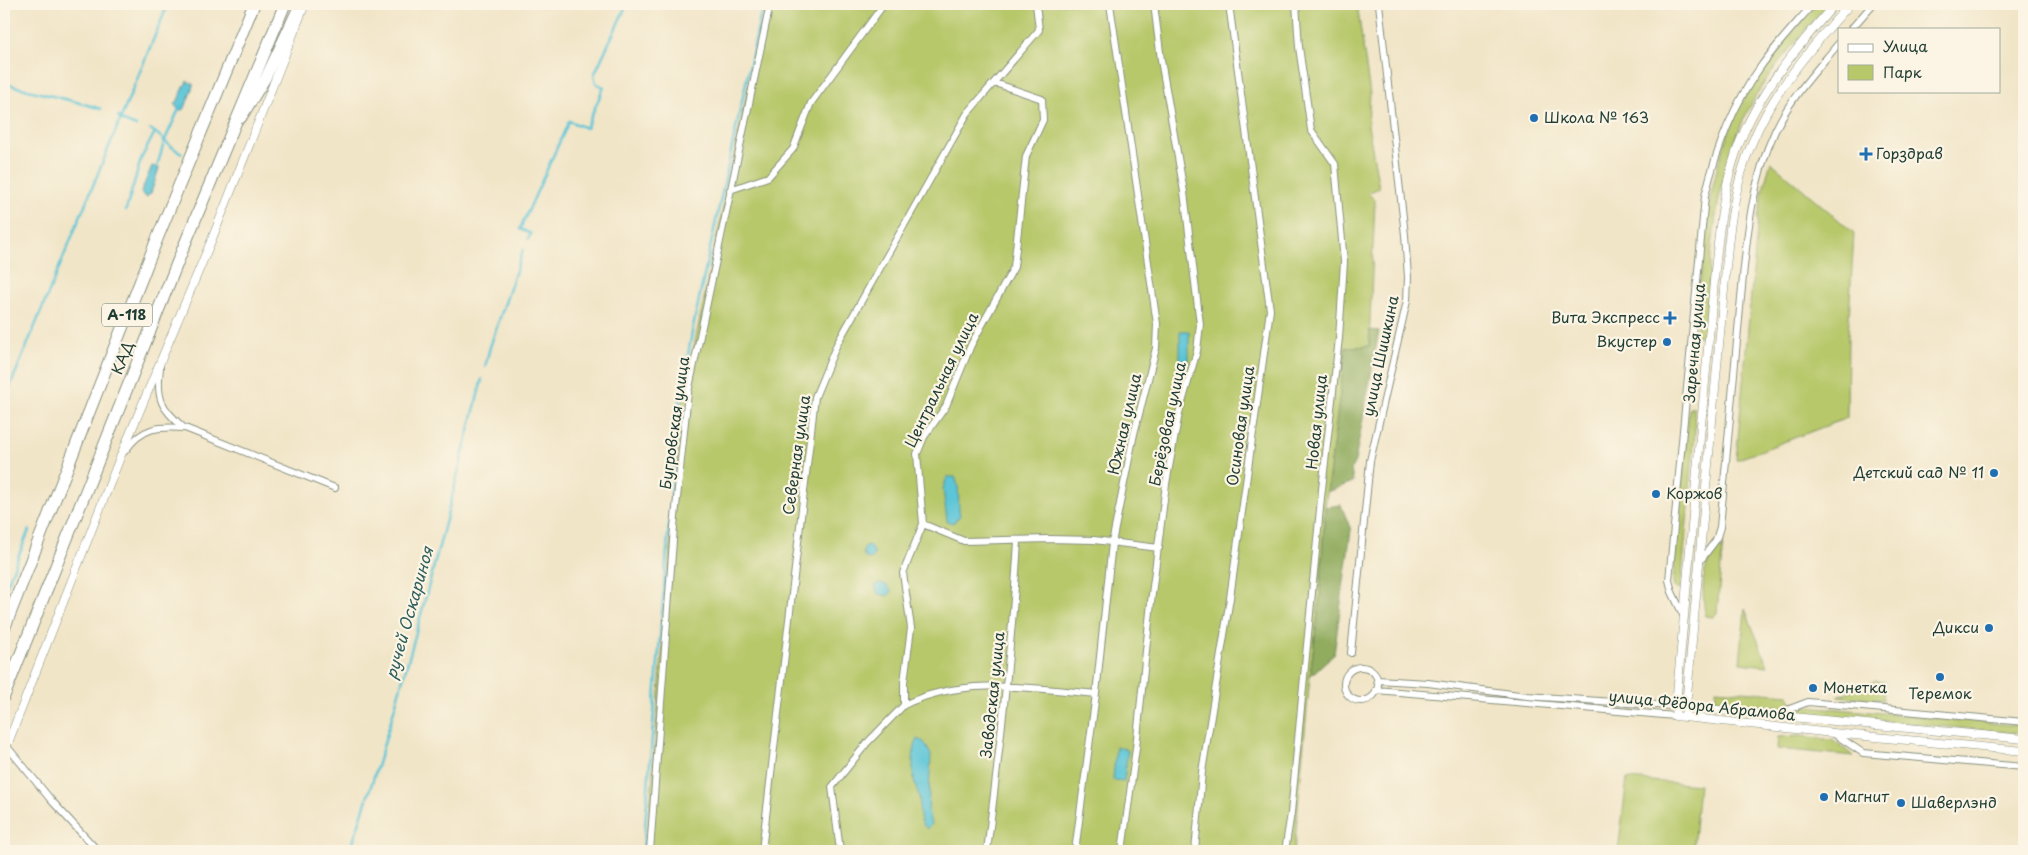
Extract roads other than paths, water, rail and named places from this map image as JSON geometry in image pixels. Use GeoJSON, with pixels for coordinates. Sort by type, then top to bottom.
{"type":"FeatureCollection","features":[{"type":"Feature","properties":{"kind":"highway","name":"КАД"},"geometry":{"type":"LineString","coordinates":[[4,629],[157,238],[254,4]]}},
{"type":"Feature","properties":{"kind":"highway","name":"КАД"},"geometry":{"type":"LineString","coordinates":[[4,696],[182,251],[285,4]]}},
{"type":"Feature","properties":{"kind":"highway"},"geometry":{"type":"LineString","coordinates":[[230,139],[265,79],[300,4]]}},
{"type":"Feature","properties":{"kind":"street"},"geometry":{"type":"LineString","coordinates":[[4,753],[119,460],[212,238],[305,4]]}},
{"type":"Feature","properties":{"kind":"street","name":"Бугровская улица"},"geometry":{"type":"LineString","coordinates":[[650,851],[674,527],[688,393],[770,4]]}},
{"type":"Feature","properties":{"kind":"street"},"geometry":{"type":"LineString","coordinates":[[730,190],[768,177],[793,149],[811,103],[884,4]]}},
{"type":"Feature","properties":{"kind":"street","name":"Северная улица"},"geometry":{"type":"LineString","coordinates":[[762,851],[815,397],[837,344],[967,114],[1039,30],[1036,4]]}},
{"type":"Feature","properties":{"kind":"street","name":"Южная улица"},"geometry":{"type":"LineString","coordinates":[[1075,851],[1096,694],[1112,543],[1134,434],[1156,348],[1157,324],[1110,4]]}},
{"type":"Feature","properties":{"kind":"street","name":"Берёзовая улица"},"geometry":{"type":"LineString","coordinates":[[1122,851],[1136,748],[1151,602],[1166,484],[1180,413],[1197,351],[1200,324],[1184,192],[1161,60],[1154,4]]}},
{"type":"Feature","properties":{"kind":"street","name":"Осиновая улица"},"geometry":{"type":"LineString","coordinates":[[1195,851],[1202,772],[1230,598],[1270,310],[1229,4]]}},
{"type":"Feature","properties":{"kind":"street","name":"Новая улица"},"geometry":{"type":"LineString","coordinates":[[1285,851],[1291,813],[1321,498],[1339,338],[1344,262],[1335,164],[1311,130],[1299,47],[1296,4]]}},
{"type":"Feature","properties":{"kind":"street","name":"улица Шишкина"},"geometry":{"type":"LineString","coordinates":[[1351,653],[1370,461],[1407,302],[1405,235],[1379,4]]}},
{"type":"Feature","properties":{"kind":"street"},"geometry":{"type":"LineString","coordinates":[[1684,617],[1672,592],[1669,580],[1701,221],[1705,196],[1719,146],[1742,97],[1764,62],[1813,4]]}},
{"type":"Feature","properties":{"kind":"street","name":"Заречная улица"},"geometry":{"type":"LineString","coordinates":[[1675,716],[1715,270],[1728,178],[1740,141],[1760,100],[1790,57],[1835,4]]}},
{"type":"Feature","properties":{"kind":"street","name":"Заречная улица"},"geometry":{"type":"LineString","coordinates":[[1685,717],[1729,239],[1739,181],[1750,144],[1778,92],[1799,63],[1850,4]]}},
{"type":"Feature","properties":{"kind":"street"},"geometry":{"type":"LineString","coordinates":[[1853,28],[1873,4]]}},
{"type":"Feature","properties":{"kind":"street"},"geometry":{"type":"LineString","coordinates":[[1700,561],[1716,540],[1720,527],[1746,250],[1755,186],[1768,147],[1784,115],[1802,87],[1838,44]]}},
{"type":"Feature","properties":{"kind":"street","name":"Центральная улица"},"geometry":{"type":"LineString","coordinates":[[904,704],[904,682],[911,628],[903,573],[923,524],[917,454],[924,437],[946,406],[972,345],[1014,267],[1026,156],[1043,120],[1042,99],[995,83]]}},
{"type":"Feature","properties":{"kind":"street"},"geometry":{"type":"LineString","coordinates":[[161,358],[158,391],[162,406],[170,416],[185,428],[335,488]]}},
{"type":"Feature","properties":{"kind":"street"},"geometry":{"type":"LineString","coordinates":[[119,460],[138,436],[150,429],[167,427],[185,428]]}},
{"type":"Feature","properties":{"kind":"street"},"geometry":{"type":"LineString","coordinates":[[923,524],[964,541],[1094,540],[1159,548]]}},
{"type":"Feature","properties":{"kind":"street","name":"Заводская улица"},"geometry":{"type":"LineString","coordinates":[[987,851],[1007,686],[1018,541]]}},
{"type":"Feature","properties":{"kind":"street"},"geometry":{"type":"LineString","coordinates":[[1360,667],[1371,670],[1377,680],[1376,690],[1368,699],[1356,700],[1347,693],[1344,682],[1349,672],[1360,667]]}},
{"type":"Feature","properties":{"kind":"street","name":"улица Фёдора Абрамова"},"geometry":{"type":"LineString","coordinates":[[1377,680],[1428,683],[1456,688],[1547,697],[1676,706],[2024,740]]}},
{"type":"Feature","properties":{"kind":"street"},"geometry":{"type":"LineString","coordinates":[[840,851],[832,787],[867,743],[904,704],[920,697],[953,689],[1007,686],[1096,694]]}},
{"type":"Feature","properties":{"kind":"street","name":"улица Фёдора Абрамова"},"geometry":{"type":"LineString","coordinates":[[1376,690],[1675,716],[2024,751]]}},
{"type":"Feature","properties":{"kind":"street"},"geometry":{"type":"LineString","coordinates":[[1776,717],[1787,710],[1808,702],[2024,722]]}},
{"type":"Feature","properties":{"kind":"street"},"geometry":{"type":"LineString","coordinates":[[1833,733],[1863,753],[2024,767]]}},
{"type":"Feature","properties":{"kind":"street"},"geometry":{"type":"LineString","coordinates":[[4,743],[51,800],[98,851]]}},
{"type":"Feature","properties":{"kind":"water"},"geometry":{"type":"Polygon","coordinates":[[[187,81],[193,84],[193,86],[185,108],[182,110],[178,109],[175,105],[187,81]]]}},
{"type":"Feature","properties":{"kind":"water"},"geometry":{"type":"Polygon","coordinates":[[[152,166],[159,168],[151,193],[147,197],[141,192],[152,166]]]}},
{"type":"Feature","properties":{"kind":"water"},"geometry":{"type":"Polygon","coordinates":[[[1180,331],[1189,331],[1189,360],[1180,360],[1180,331]]]}},
{"type":"Feature","properties":{"kind":"water"},"geometry":{"type":"Polygon","coordinates":[[[947,477],[955,477],[958,486],[960,516],[953,523],[947,521],[943,489],[947,477]]]}},
{"type":"Feature","properties":{"kind":"water"},"geometry":{"type":"Polygon","coordinates":[[[869,545],[875,553],[871,559],[865,558],[863,552],[865,546],[869,545]]]}},
{"type":"Feature","properties":{"kind":"water"},"geometry":{"type":"Polygon","coordinates":[[[879,583],[887,585],[892,592],[887,596],[877,593],[875,586],[879,583]]]}},
{"type":"Feature","properties":{"kind":"water"},"geometry":{"type":"Polygon","coordinates":[[[917,739],[924,742],[931,755],[928,811],[931,824],[927,829],[921,822],[919,796],[913,774],[913,756],[917,739]]]}},
{"type":"Feature","properties":{"kind":"water"},"geometry":{"type":"Polygon","coordinates":[[[1116,746],[1128,750],[1124,781],[1113,780],[1116,746]]]}},
{"type":"Feature","properties":{"kind":"waterway"},"geometry":{"type":"LineString","coordinates":[[4,401],[168,4]]}},
{"type":"Feature","properties":{"kind":"waterway","name":"ручей Оскариноя"},"geometry":{"type":"LineString","coordinates":[[528,239],[531,234],[520,229],[569,121],[586,128],[604,87],[596,83],[594,75],[627,4]]}},
{"type":"Feature","properties":{"kind":"waterway"},"geometry":{"type":"LineString","coordinates":[[643,851],[678,411],[693,327],[763,4]]}},
{"type":"Feature","properties":{"kind":"waterway"},"geometry":{"type":"LineString","coordinates":[[4,83],[101,109]]}},
{"type":"Feature","properties":{"kind":"waterway"},"geometry":{"type":"LineString","coordinates":[[157,167],[164,142],[179,109]]}},
{"type":"Feature","properties":{"kind":"waterway"},"geometry":{"type":"LineString","coordinates":[[118,116],[121,120],[136,126]]}},
{"type":"Feature","properties":{"kind":"waterway"},"geometry":{"type":"LineString","coordinates":[[150,129],[182,153]]}},
{"type":"Feature","properties":{"kind":"waterway"},"geometry":{"type":"LineString","coordinates":[[126,210],[141,159],[155,132]]}},
{"type":"Feature","properties":{"kind":"waterway","name":"ручей Оскариноя"},"geometry":{"type":"LineString","coordinates":[[485,367],[523,250]]}},
{"type":"Feature","properties":{"kind":"waterway","name":"ручей Оскариноя"},"geometry":{"type":"LineString","coordinates":[[350,851],[404,675],[482,379]]}},
{"type":"Feature","properties":{"kind":"waterway"},"geometry":{"type":"LineString","coordinates":[[4,592],[29,530]]}},
{"type":"Feature","properties":{"kind":"place","name":"Школа № 163"},"geometry":{"type":"Point","coordinates":[1534,118]}},
{"type":"Feature","properties":{"kind":"place","name":"Горздрав"},"geometry":{"type":"Point","coordinates":[1866,154]}},
{"type":"Feature","properties":{"kind":"place","name":"Вита Экспресс"},"geometry":{"type":"Point","coordinates":[1670,318]}},
{"type":"Feature","properties":{"kind":"place","name":"Вкустер"},"geometry":{"type":"Point","coordinates":[1667,342]}},
{"type":"Feature","properties":{"kind":"place","name":"Детский сад № 11"},"geometry":{"type":"Point","coordinates":[1994,473]}},
{"type":"Feature","properties":{"kind":"place","name":"Коржов"},"geometry":{"type":"Point","coordinates":[1656,494]}},
{"type":"Feature","properties":{"kind":"place","name":"Дикси"},"geometry":{"type":"Point","coordinates":[1989,628]}},
{"type":"Feature","properties":{"kind":"place","name":"Теремок"},"geometry":{"type":"Point","coordinates":[1940,677]}},
{"type":"Feature","properties":{"kind":"place","name":"Монетка"},"geometry":{"type":"Point","coordinates":[1813,688]}},
{"type":"Feature","properties":{"kind":"place","name":"Магнит"},"geometry":{"type":"Point","coordinates":[1824,797]}},
{"type":"Feature","properties":{"kind":"place","name":"Шаверлэнд"},"geometry":{"type":"Point","coordinates":[1901,803]}}]}
